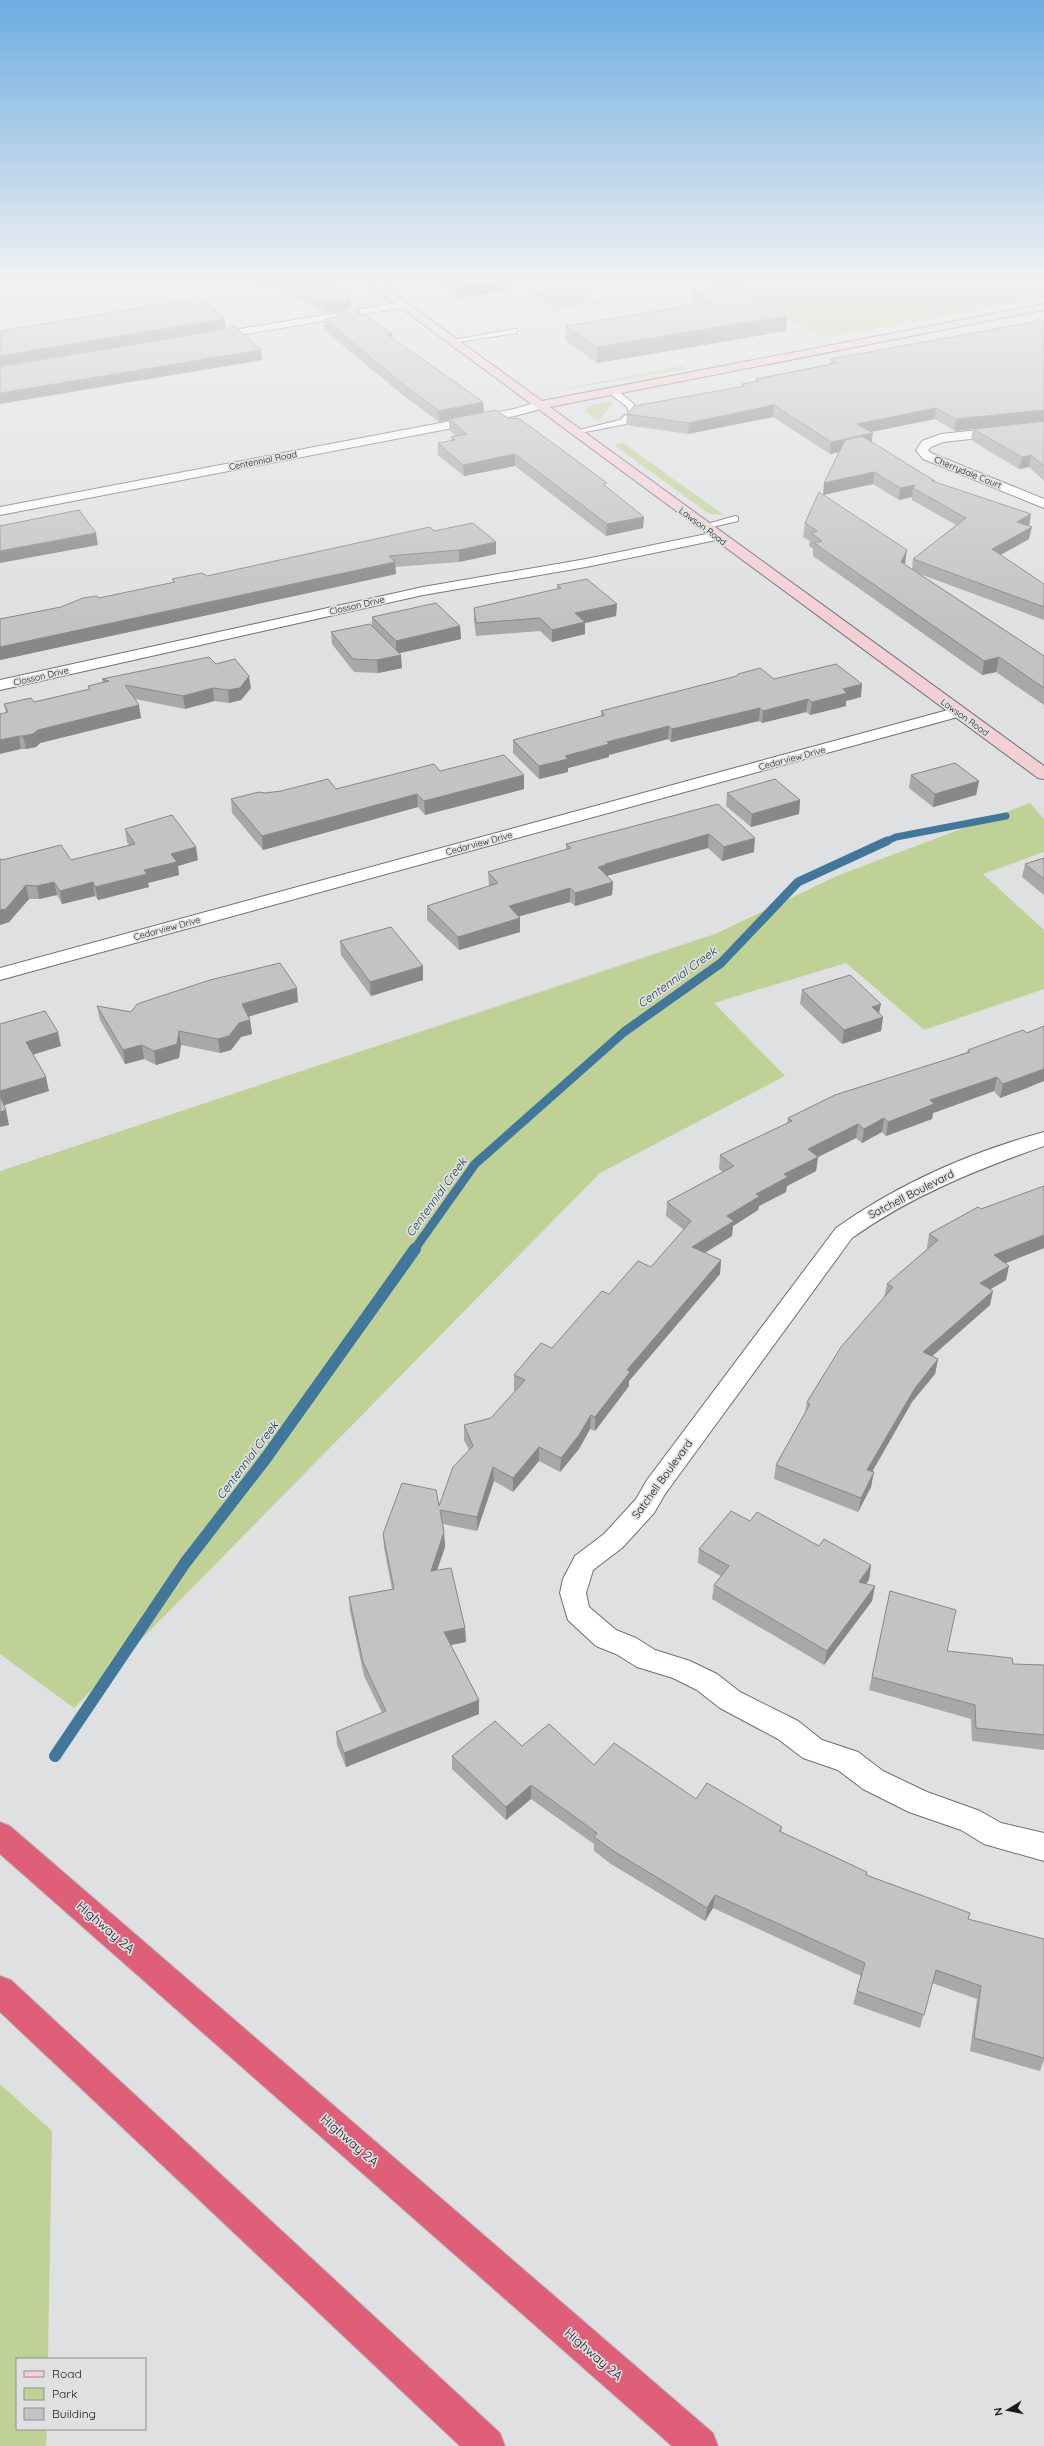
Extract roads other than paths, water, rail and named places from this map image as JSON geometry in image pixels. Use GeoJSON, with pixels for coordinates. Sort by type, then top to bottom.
{"type":"FeatureCollection","features":[{"type":"Feature","properties":{"kind":"highway","name":"Highway 2A"},"geometry":{"type":"LineString","coordinates":[[0,1835],[700,2446]]}},
{"type":"Feature","properties":{"kind":"highway"},"geometry":{"type":"LineString","coordinates":[[0,1991],[487,2446]]}},
{"type":"Feature","properties":{"kind":"street","name":"Lawson Road"},"geometry":{"type":"LineString","coordinates":[[520,390],[716,536],[1044,774]]}},
{"type":"Feature","properties":{"kind":"street","name":"Centennial Road"},"geometry":{"type":"LineString","coordinates":[[0,511],[515,412],[540,405],[610,390]]}},
{"type":"Feature","properties":{"kind":"street","name":"Cherrydale Court"},"geometry":{"type":"LineString","coordinates":[[1044,427],[941,438],[926,444],[922,450],[927,456],[1044,504]]}},
{"type":"Feature","properties":{"kind":"street","name":"Closson Drive"},"geometry":{"type":"LineString","coordinates":[[0,685],[423,591],[586,563],[716,536]]}},
{"type":"Feature","properties":{"kind":"street","name":"Cedarview Drive"},"geometry":{"type":"LineString","coordinates":[[0,974],[959,712]]}},
{"type":"Feature","properties":{"kind":"street","name":"Satchell Boulevard"},"geometry":{"type":"LineString","coordinates":[[1044,1138],[965,1167],[918,1188],[859,1221],[844,1233],[656,1486],[645,1506],[613,1541],[584,1563],[576,1579],[573,1594],[577,1612],[606,1638],[626,1646],[647,1659],[680,1669],[707,1682],[730,1700],[788,1730],[813,1749],[848,1761],[873,1780],[919,1803],[970,1820],[994,1835],[1044,1847]]}},
{"type":"Feature","properties":{"kind":"lane"},"geometry":{"type":"LineString","coordinates":[[576,432],[623,422],[630,414],[631,406],[622,404],[611,390]]}},
{"type":"Feature","properties":{"kind":"lane"},"geometry":{"type":"LineString","coordinates":[[611,424],[608,420],[613,414]]}},
{"type":"Feature","properties":{"kind":"lane"},"geometry":{"type":"LineString","coordinates":[[704,526],[735,519]]}},
{"type":"Feature","properties":{"kind":"waterway","name":"Centennial Creek"},"geometry":{"type":"LineString","coordinates":[[885,842],[896,837],[1006,816]]}},
{"type":"Feature","properties":{"kind":"waterway","name":"Centennial Creek"},"geometry":{"type":"LineString","coordinates":[[414,1250],[475,1164],[624,1032],[721,963],[798,882],[887,841]]}},
{"type":"Feature","properties":{"kind":"waterway","name":"Centennial Creek"},"geometry":{"type":"LineString","coordinates":[[55,1756],[185,1563],[266,1458],[415,1249]]}}]}
